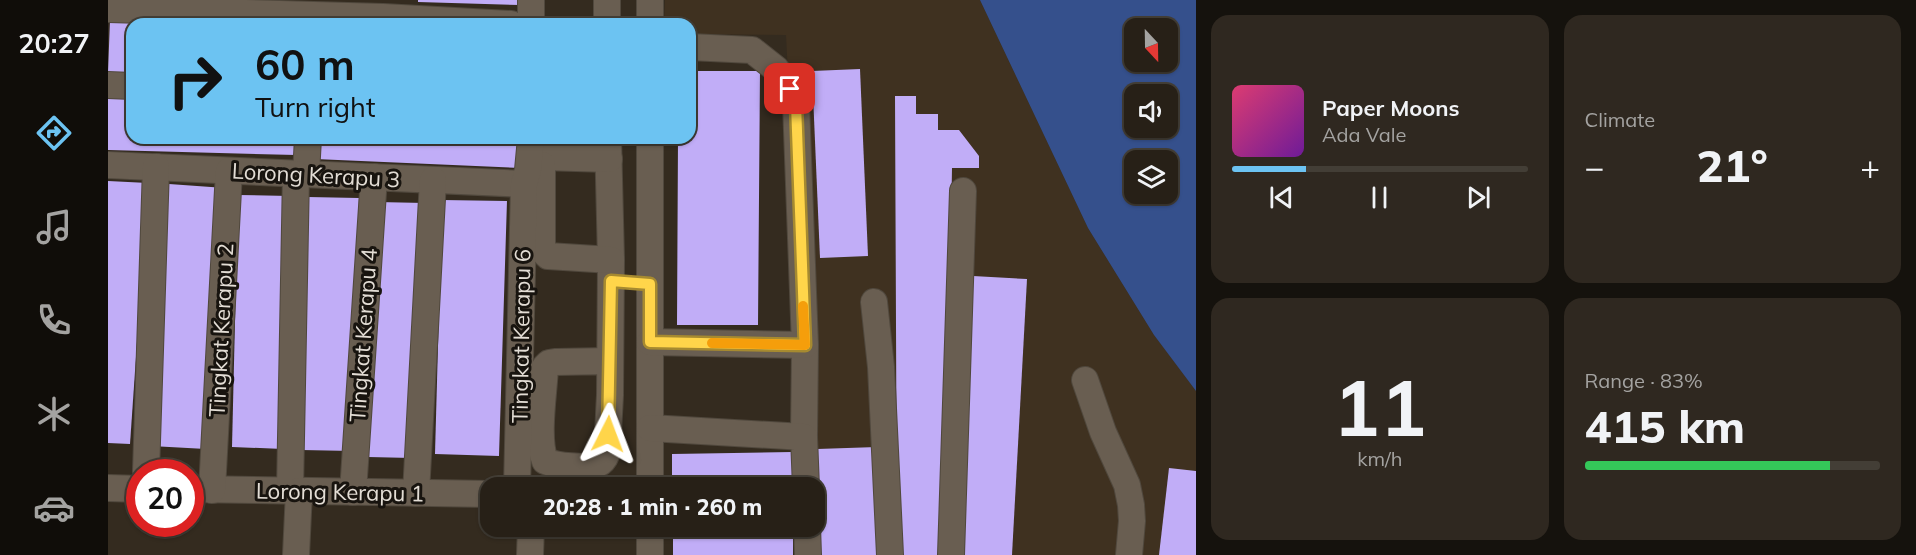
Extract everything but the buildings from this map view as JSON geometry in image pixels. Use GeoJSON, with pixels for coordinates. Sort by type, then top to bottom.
{"type":"FeatureCollection","features":[{"type":"Feature","properties":{"kind":"street"},"geometry":{"type":"LineString","coordinates":[[531,0],[531,18]]}},
{"type":"Feature","properties":{"kind":"street"},"geometry":{"type":"LineString","coordinates":[[543,0],[543,18]]}},
{"type":"Feature","properties":{"kind":"street"},"geometry":{"type":"LineString","coordinates":[[606,0],[607,18]]}},
{"type":"Feature","properties":{"kind":"street"},"geometry":{"type":"LineString","coordinates":[[650,0],[650,18]]}},
{"type":"Feature","properties":{"kind":"street"},"geometry":{"type":"LineString","coordinates":[[108,9],[143,5],[210,6],[297,18]]}},
{"type":"Feature","properties":{"kind":"street"},"geometry":{"type":"LineString","coordinates":[[325,18],[383,9],[460,18]]}},
{"type":"Feature","properties":{"kind":"street"},"geometry":{"type":"LineString","coordinates":[[696,47],[752,50],[776,69],[790,89],[796,104],[805,345],[806,477]]}},
{"type":"Feature","properties":{"kind":"street"},"geometry":{"type":"LineString","coordinates":[[108,86],[126,86]]}},
{"type":"Feature","properties":{"kind":"street"},"geometry":{"type":"LineString","coordinates":[[296,555],[295,491],[301,174],[307,144]]}},
{"type":"Feature","properties":{"kind":"street"},"geometry":{"type":"LineString","coordinates":[[610,361],[555,362],[545,367],[541,436],[545,461],[566,466],[593,465],[599,464],[607,453],[610,361],[611,271],[608,148],[539,144],[544,252],[548,256],[611,271],[650,284]]}},
{"type":"Feature","properties":{"kind":"street","name":"Tingkat Kerapu 6"},"geometry":{"type":"LineString","coordinates":[[517,477],[524,184],[530,162],[539,144]]}},
{"type":"Feature","properties":{"kind":"street"},"geometry":{"type":"LineString","coordinates":[[650,144],[650,477]]}},
{"type":"Feature","properties":{"kind":"street","name":"Lorong Kerapu 3"},"geometry":{"type":"LineString","coordinates":[[108,165],[524,184]]}},
{"type":"Feature","properties":{"kind":"street"},"geometry":{"type":"LineString","coordinates":[[146,459],[156,167]]}},
{"type":"Feature","properties":{"kind":"street","name":"Tingkat Kerapu 2"},"geometry":{"type":"LineString","coordinates":[[204,459],[229,171]]}},
{"type":"Feature","properties":{"kind":"street","name":"Tingkat Kerapu 4"},"geometry":{"type":"LineString","coordinates":[[353,492],[374,177]]}},
{"type":"Feature","properties":{"kind":"street"},"geometry":{"type":"LineString","coordinates":[[416,493],[433,180]]}},
{"type":"Feature","properties":{"kind":"street"},"geometry":{"type":"LineString","coordinates":[[951,555],[963,191]]}},
{"type":"Feature","properties":{"kind":"street"},"geometry":{"type":"LineString","coordinates":[[874,302],[881,367],[890,555]]}},
{"type":"Feature","properties":{"kind":"street"},"geometry":{"type":"LineString","coordinates":[[650,342],[805,345]]}},
{"type":"Feature","properties":{"kind":"street"},"geometry":{"type":"LineString","coordinates":[[1085,380],[1103,432],[1127,485],[1132,521],[1129,555]]}},
{"type":"Feature","properties":{"kind":"street"},"geometry":{"type":"LineString","coordinates":[[650,428],[804,437]]}},
{"type":"Feature","properties":{"kind":"street"},"geometry":{"type":"LineString","coordinates":[[108,488],[126,489]]}},
{"type":"Feature","properties":{"kind":"street","name":"Lorong Kerapu 1"},"geometry":{"type":"LineString","coordinates":[[204,490],[480,494]]}},
{"type":"Feature","properties":{"kind":"street"},"geometry":{"type":"LineString","coordinates":[[530,555],[531,537]]}},
{"type":"Feature","properties":{"kind":"street"},"geometry":{"type":"LineString","coordinates":[[650,537],[650,555]]}},
{"type":"Feature","properties":{"kind":"street"},"geometry":{"type":"LineString","coordinates":[[807,537],[808,555]]}},
{"type":"Feature","properties":{"kind":"shaded area"},"geometry":{"type":"Polygon","coordinates":[[[665,0],[980,0],[1088,228],[1154,335],[1196,391],[1196,555],[812,555],[813,537],[825,537],[825,477],[808,477],[786,35],[696,34],[696,18],[664,18],[665,0]]]}},
{"type":"Feature","properties":{"kind":"water"},"geometry":{"type":"Polygon","coordinates":[[[980,0],[1196,0],[1196,391],[1154,335],[1088,228],[980,0]]]}},
{"type":"Feature","properties":{"kind":"slow traffic"},"geometry":{"type":"LineString","coordinates":[[712,343],[805,345],[803,306]]}},
{"type":"Feature","properties":{"kind":"route"},"geometry":{"type":"LineString","coordinates":[[608,434],[611,281],[650,284],[650,342],[805,345],[796,104],[790,89]]}}]}
